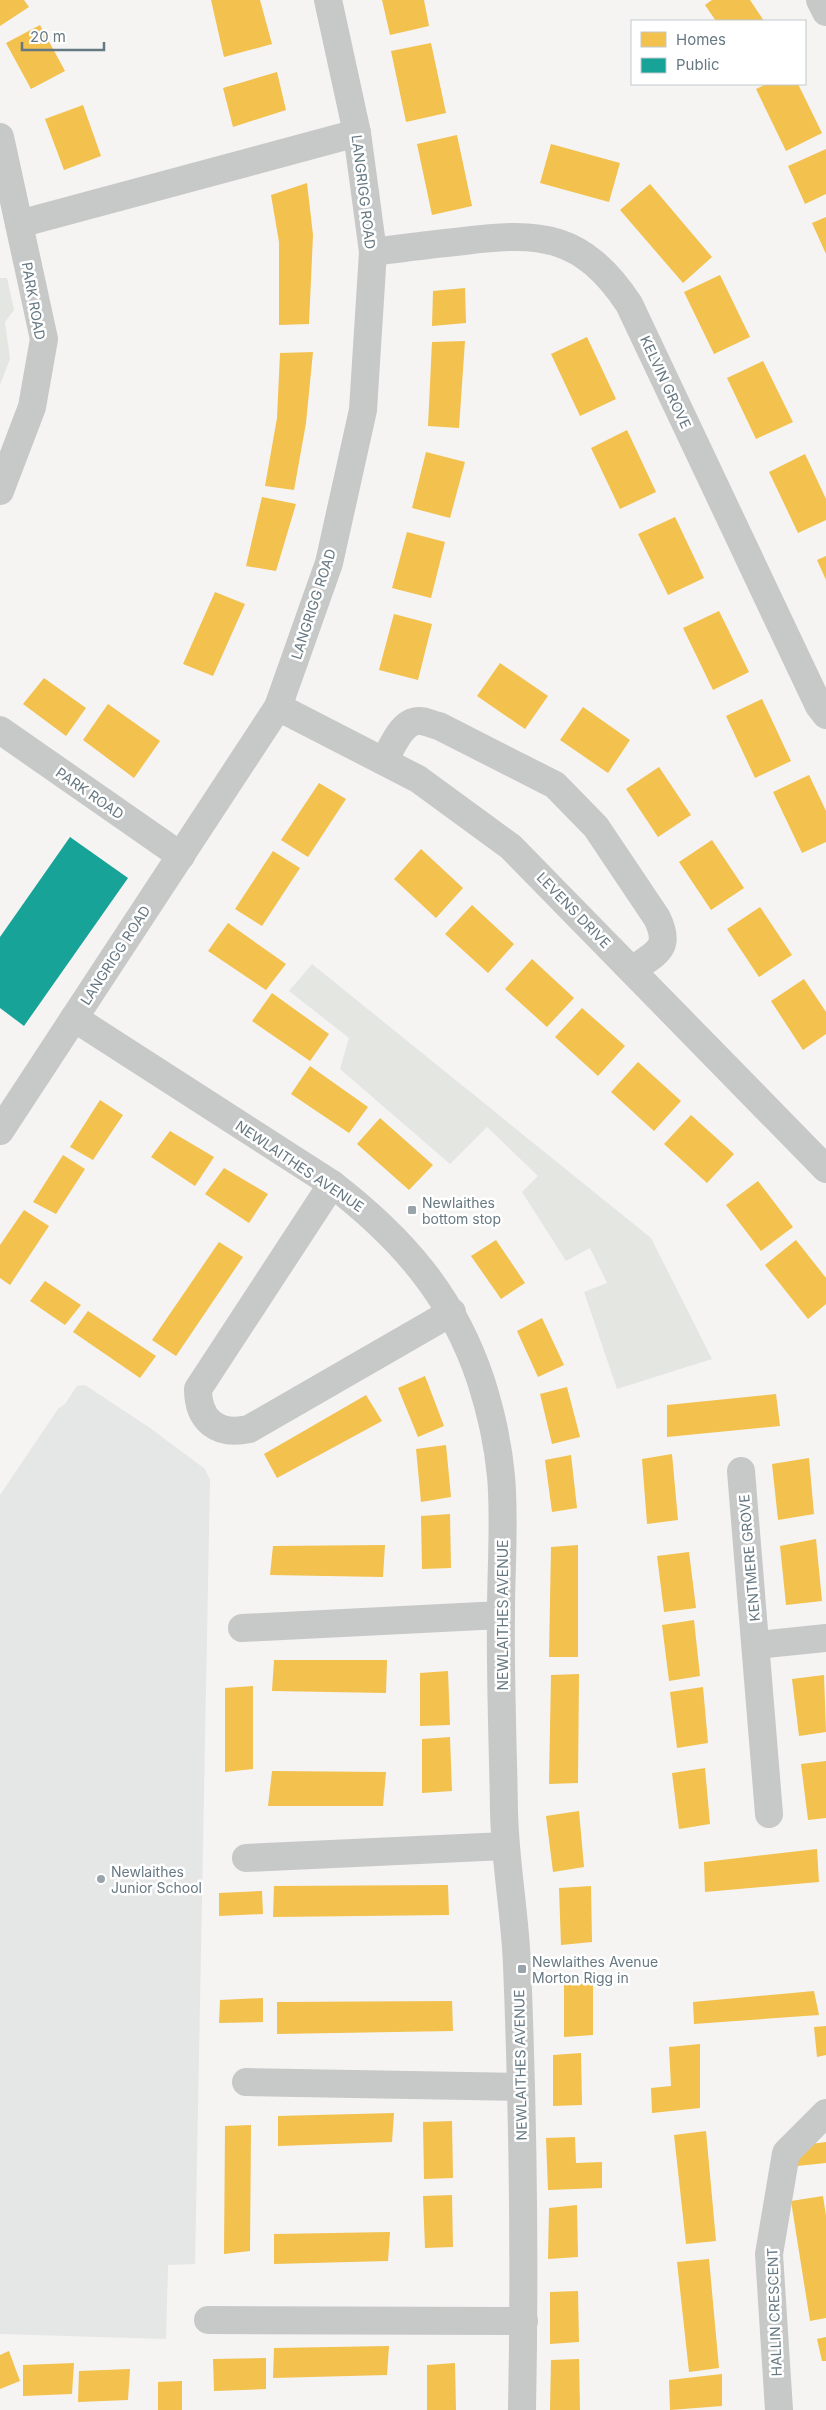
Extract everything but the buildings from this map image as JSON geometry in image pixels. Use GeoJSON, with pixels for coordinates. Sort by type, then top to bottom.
{"type":"FeatureCollection","features":[{"type":"Feature","properties":{"kind":"street","name":"LANGRIGG ROAD"},"geometry":{"type":"LineString","coordinates":[[0,1131],[278,707],[329,563],[362,410],[373,252],[357,133],[328,0]]}},
{"type":"Feature","properties":{"kind":"street"},"geometry":{"type":"LineString","coordinates":[[820,0],[826,12]]}},
{"type":"Feature","properties":{"kind":"street"},"geometry":{"type":"LineString","coordinates":[[19,224],[357,133]]}},
{"type":"Feature","properties":{"kind":"street","name":"PARK ROAD"},"geometry":{"type":"LineString","coordinates":[[0,137],[44,339],[32,408],[0,491]]}},
{"type":"Feature","properties":{"kind":"street","name":"KELVIN GROVE"},"geometry":{"type":"LineString","coordinates":[[373,252],[497,236],[524,235],[551,239],[569,246],[606,273],[629,304],[815,697],[826,715]]}},
{"type":"Feature","properties":{"kind":"street","name":"LEVENS DRIVE"},"geometry":{"type":"LineString","coordinates":[[278,707],[418,779],[512,847],[826,1168]]}},
{"type":"Feature","properties":{"kind":"street"},"geometry":{"type":"LineString","coordinates":[[384,761],[399,733],[408,724],[419,721],[439,726],[555,785],[596,827],[657,918],[665,934],[664,943],[655,954],[632,970]]}},
{"type":"Feature","properties":{"kind":"street","name":"PARK ROAD"},"geometry":{"type":"LineString","coordinates":[[0,730],[180,856]]}},
{"type":"Feature","properties":{"kind":"street","name":"NEWLAITHES AVENUE"},"geometry":{"type":"LineString","coordinates":[[74,1018],[332,1184],[366,1210],[398,1240],[452,1312],[468,1344],[494,1430],[502,1478],[500,1616],[505,1846],[517,1959],[521,2087],[524,2321],[522,2410]]}},
{"type":"Feature","properties":{"kind":"street"},"geometry":{"type":"LineString","coordinates":[[332,1184],[198,1389],[198,1404],[213,1425],[223,1431],[235,1432],[249,1429],[452,1312]]}},
{"type":"Feature","properties":{"kind":"street","name":"KENTMERE GROVE"},"geometry":{"type":"LineString","coordinates":[[741,1471],[757,1645],[769,1814]]}},
{"type":"Feature","properties":{"kind":"street"},"geometry":{"type":"LineString","coordinates":[[242,1628],[500,1616]]}},
{"type":"Feature","properties":{"kind":"street"},"geometry":{"type":"LineString","coordinates":[[757,1645],[826,1638]]}},
{"type":"Feature","properties":{"kind":"street"},"geometry":{"type":"LineString","coordinates":[[246,1858],[505,1846]]}},
{"type":"Feature","properties":{"kind":"street"},"geometry":{"type":"LineString","coordinates":[[246,2082],[521,2087]]}},
{"type":"Feature","properties":{"kind":"street","name":"HALLIN CRESCENT"},"geometry":{"type":"LineString","coordinates":[[779,2410],[769,2254],[786,2153],[826,2113]]}},
{"type":"Feature","properties":{"kind":"street"},"geometry":{"type":"LineString","coordinates":[[208,2320],[524,2321]]}},
{"type":"Feature","properties":{"kind":"shaded area"},"geometry":{"type":"Polygon","coordinates":[[[0,278],[7,278],[14,310],[5,322],[10,359],[0,385],[0,278]]]}},
{"type":"Feature","properties":{"kind":"shaded area"},"geometry":{"type":"Polygon","coordinates":[[[312,964],[651,1238],[712,1359],[617,1389],[584,1292],[607,1283],[590,1248],[566,1261],[522,1192],[538,1176],[487,1127],[450,1164],[340,1069],[349,1038],[289,991],[312,964]]]}},
{"type":"Feature","properties":{"kind":"shaded area","name":"Newlaithes Junior School"},"geometry":{"type":"Polygon","coordinates":[[[85,1385],[150,1428],[205,1469],[210,1480],[195,2264],[168,2265],[166,2339],[0,2334],[0,1495],[58,1409],[65,1404],[77,1386],[85,1385]]]}},
{"type":"Feature","properties":{"kind":"place","name":"Newlaithes bottom stop"},"geometry":{"type":"Point","coordinates":[412,1210]}},
{"type":"Feature","properties":{"kind":"place","name":"Newlaithes Junior School"},"geometry":{"type":"Point","coordinates":[101,1879]}},
{"type":"Feature","properties":{"kind":"place","name":"Newlaithes Avenue Morton Rigg in"},"geometry":{"type":"Point","coordinates":[522,1969]}}]}
